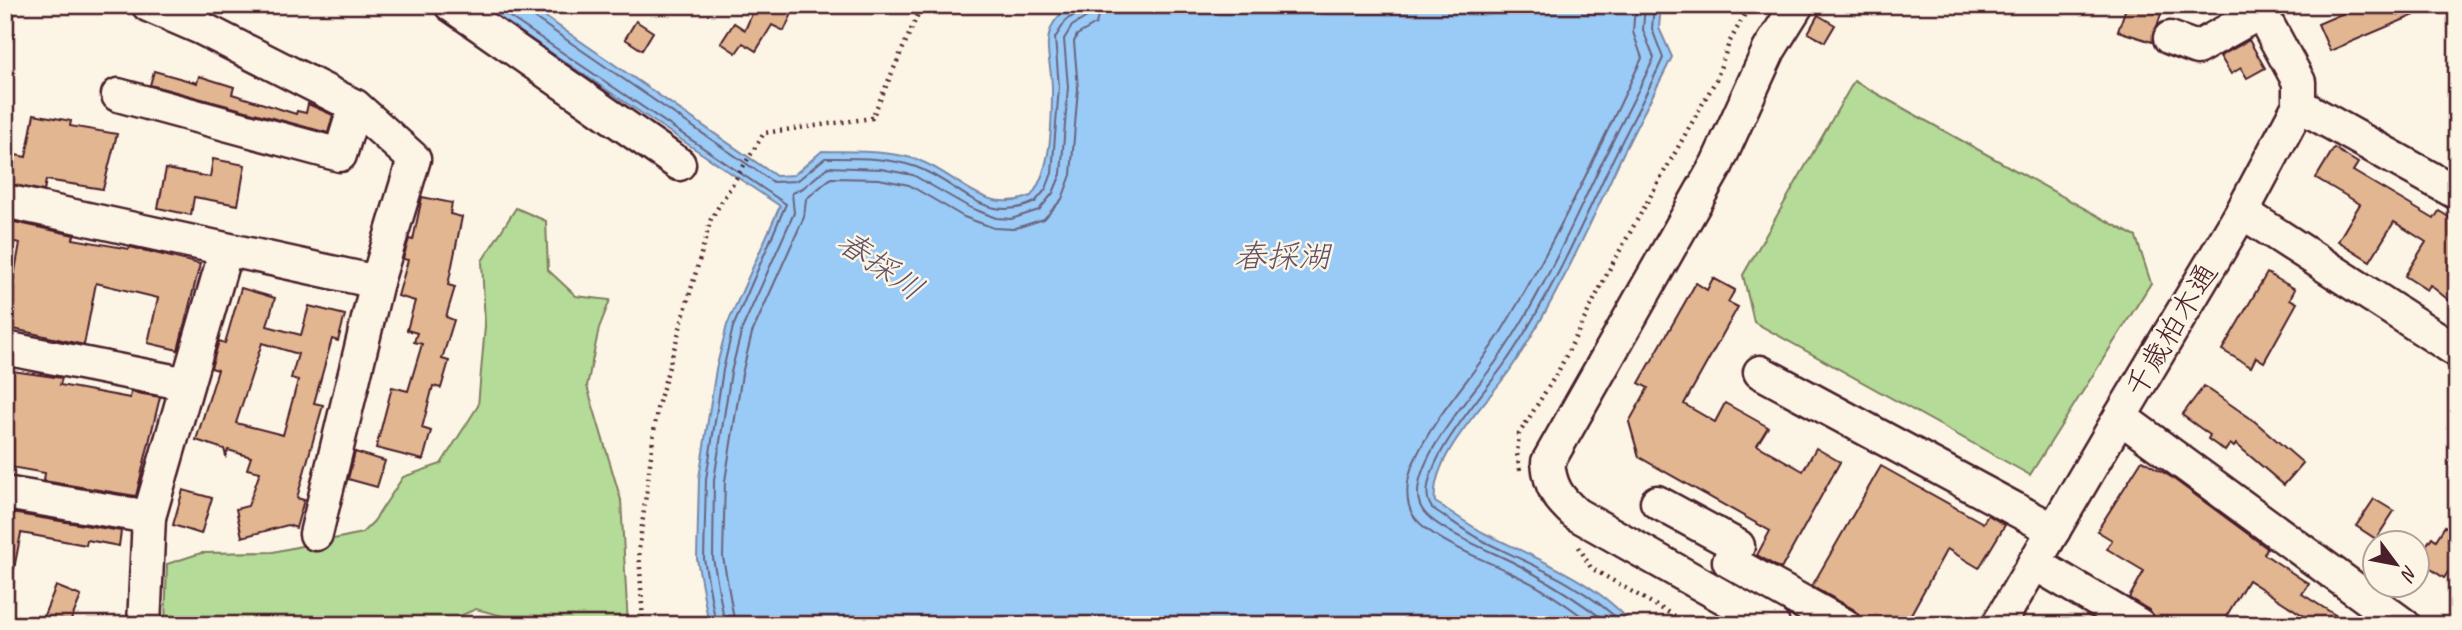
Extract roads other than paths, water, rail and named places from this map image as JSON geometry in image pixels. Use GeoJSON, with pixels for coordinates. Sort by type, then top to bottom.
{"type":"FeatureCollection","features":[{"type":"Feature","properties":{"kind":"street"},"geometry":{"type":"LineString","coordinates":[[148,5],[201,28],[355,106],[414,159],[377,282],[316,534]]}},
{"type":"Feature","properties":{"kind":"street"},"geometry":{"type":"LineString","coordinates":[[451,5],[679,164]]}},
{"type":"Feature","properties":{"kind":"street"},"geometry":{"type":"LineString","coordinates":[[1773,625],[1576,514],[1558,498],[1549,480],[1548,462],[1717,164],[1769,50],[1797,5]]}},
{"type":"Feature","properties":{"kind":"street"},"geometry":{"type":"LineString","coordinates":[[2170,38],[2197,48],[2259,9],[2299,82],[2299,105],[2457,193]]}},
{"type":"Feature","properties":{"kind":"street"},"geometry":{"type":"LineString","coordinates":[[118,95],[340,155],[355,106]]}},
{"type":"Feature","properties":{"kind":"street","name":"千歳柏木通"},"geometry":{"type":"LineString","coordinates":[[2299,105],[2242,212],[2120,417],[2402,624]]}},
{"type":"Feature","properties":{"kind":"street"},"geometry":{"type":"LineString","coordinates":[[5,201],[377,282]]}},
{"type":"Feature","properties":{"kind":"street"},"geometry":{"type":"LineString","coordinates":[[2242,212],[2457,351]]}},
{"type":"Feature","properties":{"kind":"street"},"geometry":{"type":"LineString","coordinates":[[144,625],[149,517],[226,250]]}},
{"type":"Feature","properties":{"kind":"street"},"geometry":{"type":"LineString","coordinates":[[5,348],[187,384]]}},
{"type":"Feature","properties":{"kind":"street"},"geometry":{"type":"LineString","coordinates":[[1760,372],[2054,530]]}},
{"type":"Feature","properties":{"kind":"street"},"geometry":{"type":"LineString","coordinates":[[1998,625],[2120,417]]}},
{"type":"Feature","properties":{"kind":"street"},"geometry":{"type":"LineString","coordinates":[[5,493],[149,517]]}},
{"type":"Feature","properties":{"kind":"street"},"geometry":{"type":"LineString","coordinates":[[1657,502],[1738,546],[1729,561],[1844,625]]}},
{"type":"Feature","properties":{"kind":"street"},"geometry":{"type":"LineString","coordinates":[[2034,563],[2139,625]]}},
{"type":"Feature","properties":{"kind":"water","name":"春採湖"},"geometry":{"type":"Polygon","coordinates":[[[480,5],[528,5],[776,176],[794,175],[822,151],[883,153],[918,160],[985,197],[1014,201],[1031,196],[1047,159],[1052,88],[1048,48],[1050,32],[1059,16],[1084,5],[1661,5],[1659,28],[1672,57],[1541,320],[1510,370],[1450,450],[1441,467],[1435,502],[1479,530],[1583,583],[1618,609],[1633,625],[709,625],[697,559],[699,478],[716,369],[727,325],[780,206],[480,5]]]}},
{"type":"Feature","properties":{"kind":"water label","name":"春採川"},"geometry":{"type":"Point","coordinates":[881,265]}}]}
